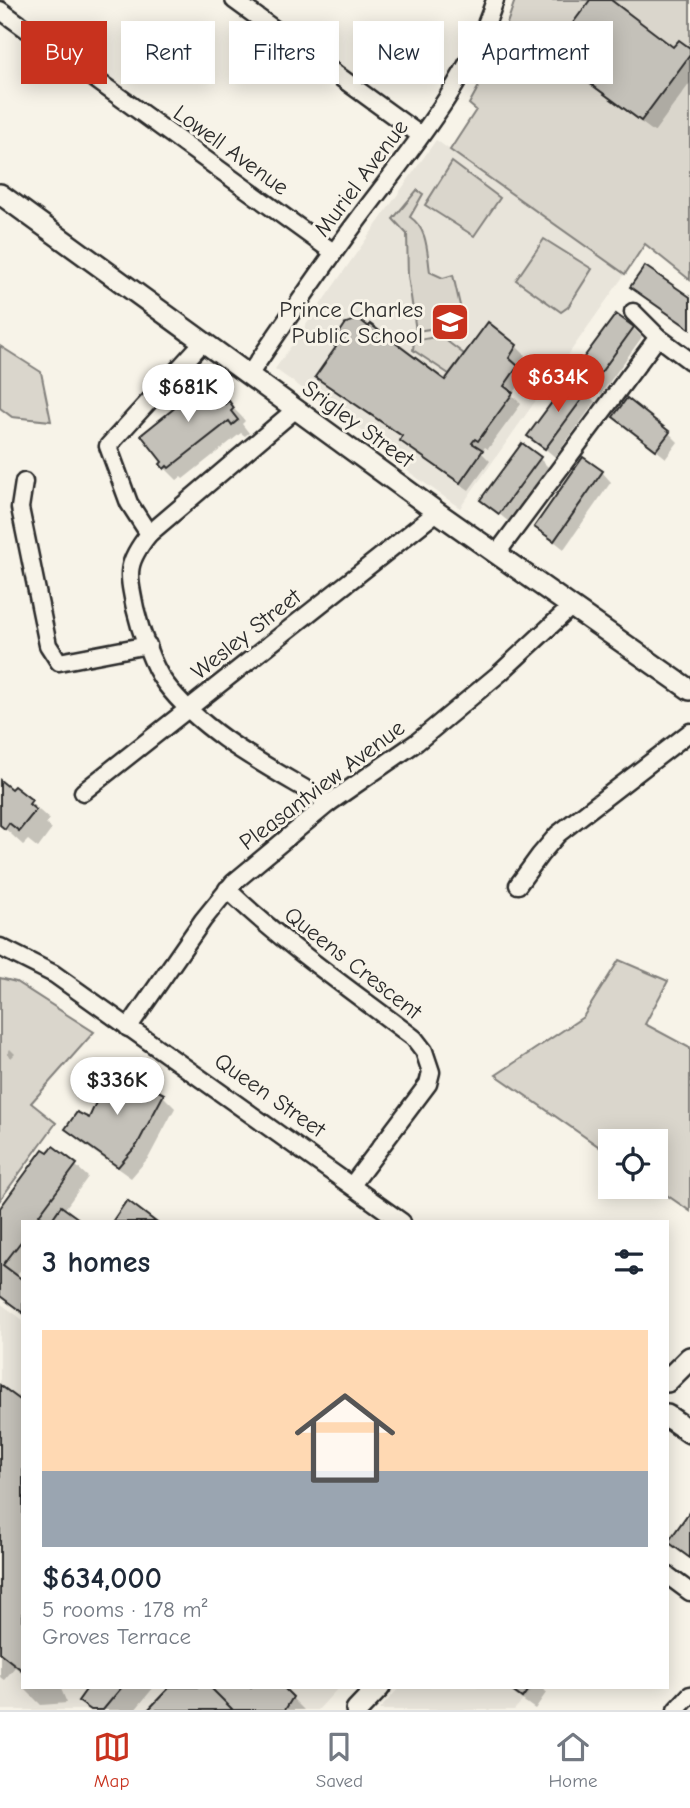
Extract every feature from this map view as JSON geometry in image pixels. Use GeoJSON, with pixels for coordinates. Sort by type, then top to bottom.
{"type":"FeatureCollection","features":[{"type":"Feature","properties":{"kind":"main road"},"geometry":{"type":"LineString","coordinates":[[669,1379],[690,1358]]}},
{"type":"Feature","properties":{"kind":"main road"},"geometry":{"type":"LineString","coordinates":[[669,1417],[690,1432]]}},
{"type":"Feature","properties":{"kind":"main road"},"geometry":{"type":"LineString","coordinates":[[357,1710],[377,1689]]}},
{"type":"Feature","properties":{"kind":"street"},"geometry":{"type":"LineString","coordinates":[[234,0],[420,135]]}},
{"type":"Feature","properties":{"kind":"street","name":"Muriel Avenue"},"geometry":{"type":"LineString","coordinates":[[249,375],[333,252],[420,135],[473,57],[495,0]]}},
{"type":"Feature","properties":{"kind":"street","name":"Lowell Avenue"},"geometry":{"type":"LineString","coordinates":[[0,10],[333,252]]}},
{"type":"Feature","properties":{"kind":"street","name":"Srigley Street"},"geometry":{"type":"LineString","coordinates":[[0,194],[437,512],[689,688]]}},
{"type":"Feature","properties":{"kind":"street"},"geometry":{"type":"LineString","coordinates":[[633,312],[658,337],[690,361]]}},
{"type":"Feature","properties":{"kind":"street"},"geometry":{"type":"LineString","coordinates":[[498,553],[658,337]]}},
{"type":"Feature","properties":{"kind":"street"},"geometry":{"type":"LineString","coordinates":[[149,534],[129,503],[108,446],[204,341]]}},
{"type":"Feature","properties":{"kind":"street"},"geometry":{"type":"LineString","coordinates":[[296,410],[149,534],[134,552],[130,582],[137,617],[164,682],[188,708],[232,745],[328,803]]}},
{"type":"Feature","properties":{"kind":"street"},"geometry":{"type":"LineString","coordinates":[[24,482],[20,508],[48,645],[59,662],[148,645]]}},
{"type":"Feature","properties":{"kind":"street","name":"Wesley Street"},"geometry":{"type":"LineString","coordinates":[[83,792],[437,512]]}},
{"type":"Feature","properties":{"kind":"street","name":"Pleasantview Avenue"},"geometry":{"type":"LineString","coordinates":[[128,1028],[227,889],[328,803],[417,742],[500,673],[572,606]]}},
{"type":"Feature","properties":{"kind":"street"},"geometry":{"type":"LineString","coordinates":[[518,885],[558,834],[690,732]]}},
{"type":"Feature","properties":{"kind":"street","name":"Queens Crescent"},"geometry":{"type":"LineString","coordinates":[[227,889],[273,930],[414,1038],[424,1051],[431,1072],[428,1084],[352,1185]]}},
{"type":"Feature","properties":{"kind":"street","name":"Queen Street"},"geometry":{"type":"LineString","coordinates":[[0,947],[54,974],[399,1220]]}},
{"type":"Feature","properties":{"kind":"street"},"geometry":{"type":"LineString","coordinates":[[669,1576],[690,1592]]}},
{"type":"Feature","properties":{"kind":"street"},"geometry":{"type":"LineString","coordinates":[[676,1710],[690,1695]]}},
{"type":"Feature","properties":{"kind":"shaded area"},"geometry":{"type":"Polygon","coordinates":[[[515,0],[690,0],[690,280],[645,244],[625,274],[450,150],[476,110],[469,104],[480,84],[613,84],[613,21],[508,21],[515,0]]]}},
{"type":"Feature","properties":{"kind":"shaded area","name":"Prince Charles Public School"},"geometry":{"type":"Polygon","coordinates":[[[436,140],[625,274],[460,508],[392,460],[386,448],[275,369],[436,140]]]}},
{"type":"Feature","properties":{"kind":"shaded area"},"geometry":{"type":"Polygon","coordinates":[[[452,162],[500,198],[474,236],[425,205],[452,162]]]}},
{"type":"Feature","properties":{"kind":"shaded area"},"geometry":{"type":"Polygon","coordinates":[[[417,190],[423,194],[410,217],[423,234],[430,272],[443,278],[453,275],[461,310],[438,315],[436,328],[416,331],[408,276],[407,234],[393,219],[417,190]]]}},
{"type":"Feature","properties":{"kind":"shaded area"},"geometry":{"type":"Polygon","coordinates":[[[544,239],[592,269],[568,307],[561,312],[516,280],[544,239]]]}},
{"type":"Feature","properties":{"kind":"shaded area"},"geometry":{"type":"Polygon","coordinates":[[[440,336],[464,354],[449,374],[413,350],[414,341],[440,336]]]}},
{"type":"Feature","properties":{"kind":"shaded area"},"geometry":{"type":"Polygon","coordinates":[[[0,346],[41,372],[51,421],[12,417],[0,408],[0,346]]]}},
{"type":"Feature","properties":{"kind":"shaded area"},"geometry":{"type":"Polygon","coordinates":[[[619,960],[668,981],[645,1024],[690,1048],[690,1211],[668,1196],[668,1129],[598,1129],[598,1146],[496,1075],[583,1017],[619,960]]]}},
{"type":"Feature","properties":{"kind":"shaded area"},"geometry":{"type":"Polygon","coordinates":[[[0,978],[16,982],[94,1032],[31,1103],[56,1123],[0,1200],[0,978]]]}},
{"type":"Feature","properties":{"kind":"shaded area"},"geometry":{"type":"Polygon","coordinates":[[[0,1303],[21,1319],[21,1689],[337,1689],[318,1710],[0,1710],[0,1303]]]}},
{"type":"Feature","properties":{"kind":"shaded area"},"geometry":{"type":"Polygon","coordinates":[[[398,1689],[533,1689],[514,1710],[379,1710],[398,1689]]]}},
{"type":"Feature","properties":{"kind":"building"},"geometry":{"type":"Polygon","coordinates":[[[590,0],[611,0],[673,47],[679,40],[690,48],[690,55],[641,121],[591,84],[613,84],[613,21],[574,21],[590,0]]]}},
{"type":"Feature","properties":{"kind":"building"},"geometry":{"type":"Polygon","coordinates":[[[645,266],[690,297],[690,329],[630,287],[645,266]]]}},
{"type":"Feature","properties":{"kind":"building"},"geometry":{"type":"Polygon","coordinates":[[[616,314],[634,327],[591,386],[573,372],[616,314]]]}},
{"type":"Feature","properties":{"kind":"building"},"geometry":{"type":"Polygon","coordinates":[[[359,319],[369,327],[370,324],[445,380],[488,322],[517,345],[509,358],[518,366],[504,386],[513,393],[478,441],[475,439],[472,443],[483,450],[460,483],[400,441],[402,436],[315,377],[336,347],[332,344],[346,323],[359,319]]]}},
{"type":"Feature","properties":{"kind":"building"},"geometry":{"type":"Polygon","coordinates":[[[570,378],[588,391],[545,449],[527,436],[570,378]]]}},
{"type":"Feature","properties":{"kind":"building"},"geometry":{"type":"Polygon","coordinates":[[[193,384],[199,392],[209,384],[225,404],[229,401],[234,408],[231,411],[238,420],[232,425],[229,421],[169,468],[167,466],[164,469],[160,464],[162,462],[141,435],[177,406],[173,400],[193,384]]]}},
{"type":"Feature","properties":{"kind":"building"},"geometry":{"type":"Polygon","coordinates":[[[627,398],[670,432],[656,450],[613,417],[627,398]]]}},
{"type":"Feature","properties":{"kind":"building"},"geometry":{"type":"Polygon","coordinates":[[[522,443],[541,457],[499,514],[480,500],[522,443]]]}},
{"type":"Feature","properties":{"kind":"building"},"geometry":{"type":"Polygon","coordinates":[[[583,457],[603,471],[554,541],[534,527],[583,457]]]}},
{"type":"Feature","properties":{"kind":"building"},"geometry":{"type":"Polygon","coordinates":[[[0,780],[11,789],[14,786],[32,800],[29,804],[36,810],[19,831],[9,823],[5,829],[0,825],[0,780]]]}},
{"type":"Feature","properties":{"kind":"building"},"geometry":{"type":"Polygon","coordinates":[[[115,1068],[164,1094],[137,1145],[118,1167],[65,1129],[77,1112],[89,1118],[106,1080],[115,1068]]]}},
{"type":"Feature","properties":{"kind":"building"},"geometry":{"type":"Polygon","coordinates":[[[53,1146],[77,1164],[39,1215],[45,1220],[21,1220],[21,1242],[3,1265],[21,1278],[21,1312],[0,1296],[0,1208],[43,1149],[48,1152],[53,1146]]]}},
{"type":"Feature","properties":{"kind":"building"},"geometry":{"type":"Polygon","coordinates":[[[127,1200],[153,1220],[113,1220],[127,1200]]]}},
{"type":"Feature","properties":{"kind":"building"},"geometry":{"type":"Polygon","coordinates":[[[61,1206],[80,1220],[51,1220],[61,1206]]]}},
{"type":"Feature","properties":{"kind":"building"},"geometry":{"type":"Polygon","coordinates":[[[0,1385],[21,1401],[21,1669],[0,1653],[0,1385]]]}},
{"type":"Feature","properties":{"kind":"building"},"geometry":{"type":"Polygon","coordinates":[[[690,1511],[690,1558],[669,1541],[690,1511]]]}},
{"type":"Feature","properties":{"kind":"building"},"geometry":{"type":"Polygon","coordinates":[[[87,1689],[120,1689],[103,1710],[91,1710],[78,1701],[87,1689]]]}},
{"type":"Feature","properties":{"kind":"building"},"geometry":{"type":"Polygon","coordinates":[[[168,1689],[285,1689],[293,1697],[285,1710],[148,1710],[168,1689]]]}},
{"type":"Feature","properties":{"kind":"building"},"geometry":{"type":"Polygon","coordinates":[[[168,1689],[212,1689],[233,1710],[148,1710],[168,1689]]]}},
{"type":"Feature","properties":{"kind":"building"},"geometry":{"type":"Polygon","coordinates":[[[510,1689],[529,1689],[522,1698],[510,1689]]]}},
{"type":"Feature","properties":{"kind":"place","name":"Prince Charles Public School"},"geometry":{"type":"Point","coordinates":[450,322]}}]}
